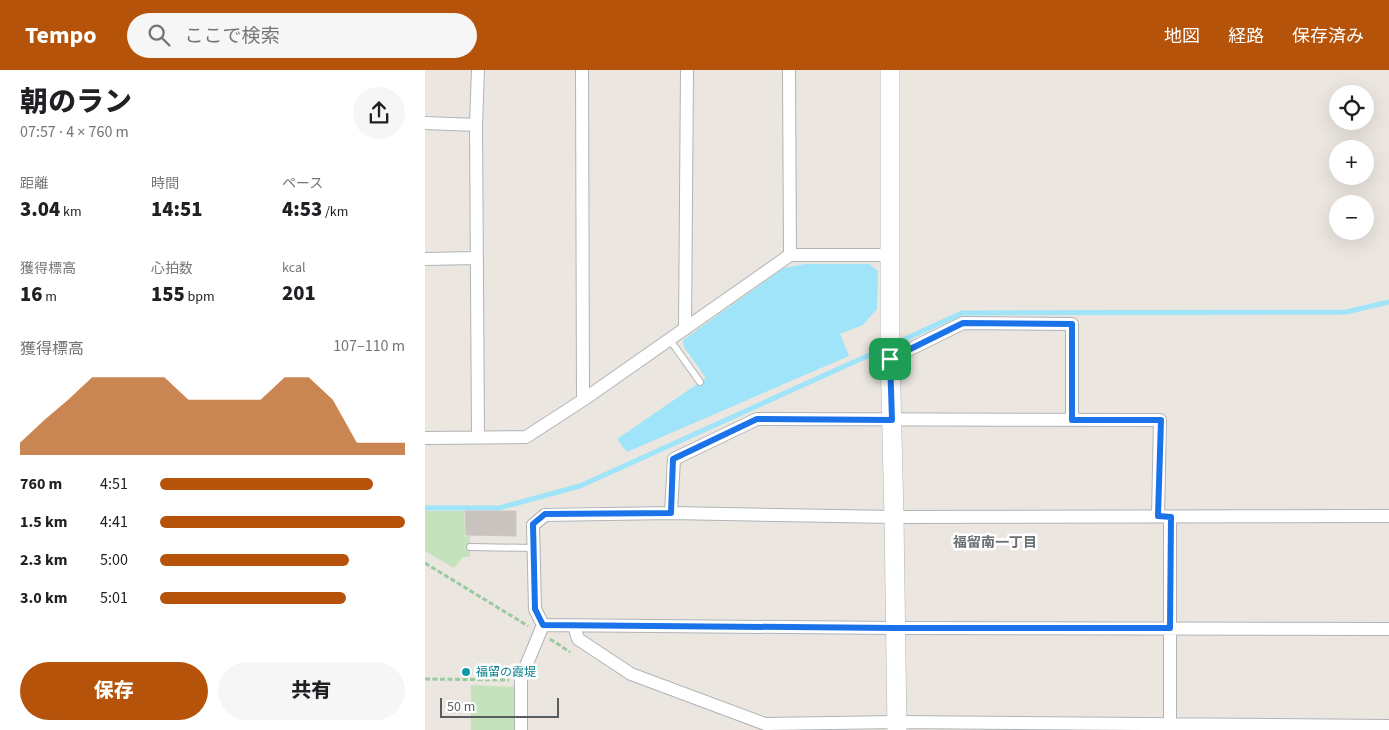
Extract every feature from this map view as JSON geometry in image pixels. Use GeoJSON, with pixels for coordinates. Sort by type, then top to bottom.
{"type":"FeatureCollection","features":[{"type":"Feature","properties":{"kind":"street"},"geometry":{"type":"LineString","coordinates":[[478,70],[476,125],[478,437]]}},
{"type":"Feature","properties":{"kind":"street"},"geometry":{"type":"LineString","coordinates":[[582,70],[583,400]]}},
{"type":"Feature","properties":{"kind":"street"},"geometry":{"type":"LineString","coordinates":[[685,329],[687,70]]}},
{"type":"Feature","properties":{"kind":"street"},"geometry":{"type":"LineString","coordinates":[[789,70],[790,256]]}},
{"type":"Feature","properties":{"kind":"street"},"geometry":{"type":"LineString","coordinates":[[891,70],[890,350],[897,726]]}},
{"type":"Feature","properties":{"kind":"street"},"geometry":{"type":"LineString","coordinates":[[425,123],[476,125]]}},
{"type":"Feature","properties":{"kind":"street"},"geometry":{"type":"LineString","coordinates":[[425,438],[526,436],[583,400],[790,256],[890,255]]}},
{"type":"Feature","properties":{"kind":"street"},"geometry":{"type":"LineString","coordinates":[[425,259],[476,258]]}},
{"type":"Feature","properties":{"kind":"street"},"geometry":{"type":"LineString","coordinates":[[890,350],[963,323],[1072,324],[1072,420]]}},
{"type":"Feature","properties":{"kind":"street"},"geometry":{"type":"LineString","coordinates":[[671,513],[673,459],[757,419],[1161,420],[1170,628],[1171,725]]}},
{"type":"Feature","properties":{"kind":"street"},"geometry":{"type":"LineString","coordinates":[[521,730],[521,680],[541,628],[535,609],[533,524],[545,514],[671,513],[894,517],[1389,516]]}},
{"type":"Feature","properties":{"kind":"street"},"geometry":{"type":"LineString","coordinates":[[541,628],[574,626],[1389,628]]}},
{"type":"Feature","properties":{"kind":"street"},"geometry":{"type":"LineString","coordinates":[[574,626],[577,640],[631,674],[765,724],[897,726],[1389,726]]}},
{"type":"Feature","properties":{"kind":"lane"},"geometry":{"type":"LineString","coordinates":[[669,340],[700,382]]}},
{"type":"Feature","properties":{"kind":"lane"},"geometry":{"type":"LineString","coordinates":[[470,547],[533,548]]}},
{"type":"Feature","properties":{"kind":"path"},"geometry":{"type":"LineString","coordinates":[[425,564],[541,628]]}},
{"type":"Feature","properties":{"kind":"path"},"geometry":{"type":"LineString","coordinates":[[425,679],[521,680]]}},
{"type":"Feature","properties":{"kind":"green space"},"geometry":{"type":"Polygon","coordinates":[[[425,511],[464,511],[465,537],[470,536],[470,557],[463,557],[454,568],[425,551],[425,511]]]}},
{"type":"Feature","properties":{"kind":"green space"},"geometry":{"type":"Polygon","coordinates":[[[471,685],[516,687],[515,730],[471,730],[471,685]]]}},
{"type":"Feature","properties":{"kind":"water"},"geometry":{"type":"Polygon","coordinates":[[[805,264],[869,264],[878,271],[877,309],[863,325],[840,334],[849,356],[627,452],[617,439],[706,378],[684,347],[683,340],[784,268],[805,264]]]}},
{"type":"Feature","properties":{"kind":"building"},"geometry":{"type":"Polygon","coordinates":[[[465,511],[516,511],[516,536],[466,535],[465,511]]]}},
{"type":"Feature","properties":{"kind":"waterway"},"geometry":{"type":"LineString","coordinates":[[894,344],[962,313],[1346,312],[1389,302]]}},
{"type":"Feature","properties":{"kind":"waterway"},"geometry":{"type":"LineString","coordinates":[[425,508],[499,508],[580,486],[887,347]]}},
{"type":"Feature","properties":{"kind":"place","name":"福留の霞堤"},"geometry":{"type":"Point","coordinates":[466,672]}},
{"type":"Feature","properties":{"kind":"district","name":"福留南一丁目"},"geometry":{"type":"Point","coordinates":[995,542]}},
{"type":"Feature","properties":{"kind":"route"},"geometry":{"type":"LineString","coordinates":[[963,323],[1072,324],[1072,420],[1161,420],[1158,516],[1171,517],[1170,628],[543,625],[535,609],[533,524],[545,514],[671,513],[673,459],[757,419],[892,420],[890,359],[963,323]]}}]}
